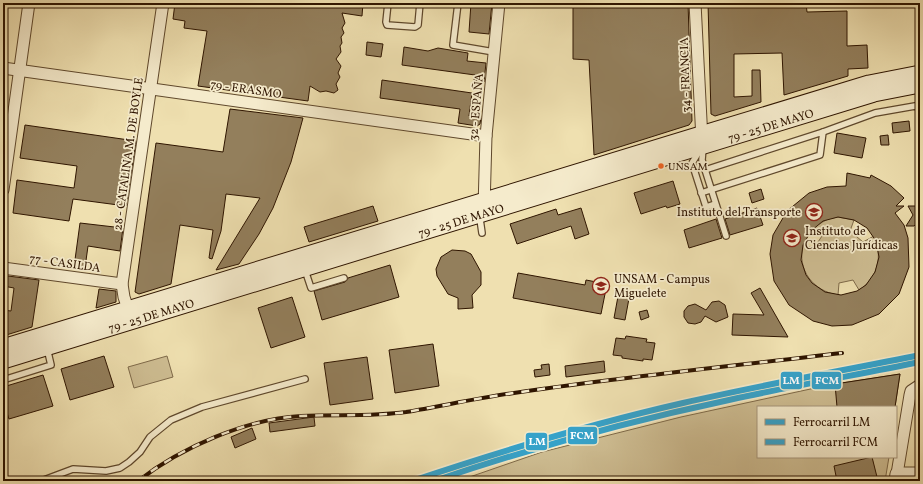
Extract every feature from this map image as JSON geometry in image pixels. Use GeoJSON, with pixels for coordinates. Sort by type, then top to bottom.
{"type":"FeatureCollection","features":[{"type":"Feature","properties":{"kind":"main road","name":"79 - 25 DE MAYO"},"geometry":{"type":"LineString","coordinates":[[3,347],[128,309],[302,262],[484,207],[702,140],[869,83],[920,73]]}},
{"type":"Feature","properties":{"kind":"main road","name":"79 - 25 DE MAYO"},"geometry":{"type":"LineString","coordinates":[[702,140],[874,94],[920,84]]}},
{"type":"Feature","properties":{"kind":"main road","name":"79 - 25 DE MAYO"},"geometry":{"type":"LineString","coordinates":[[3,361],[47,348],[302,262]]}},
{"type":"Feature","properties":{"kind":"street"},"geometry":{"type":"LineString","coordinates":[[3,190],[29,3]]}},
{"type":"Feature","properties":{"kind":"street","name":"28 - CATALINA M. DE BOYLE"},"geometry":{"type":"LineString","coordinates":[[128,309],[122,284],[162,3]]}},
{"type":"Feature","properties":{"kind":"street","name":"32 - ESPAÑA"},"geometry":{"type":"LineString","coordinates":[[484,207],[486,136],[499,3]]}},
{"type":"Feature","properties":{"kind":"street","name":"34 - FRANCIA"},"geometry":{"type":"LineString","coordinates":[[695,3],[702,140]]}},
{"type":"Feature","properties":{"kind":"street","name":"79 - ERASMO"},"geometry":{"type":"LineString","coordinates":[[3,68],[486,136]]}},
{"type":"Feature","properties":{"kind":"street","name":"77 - CASILDA"},"geometry":{"type":"LineString","coordinates":[[3,268],[122,284]]}},
{"type":"Feature","properties":{"kind":"street"},"geometry":{"type":"LineString","coordinates":[[918,386],[910,395],[897,477],[920,474]]}},
{"type":"Feature","properties":{"kind":"lane"},"geometry":{"type":"LineString","coordinates":[[388,3],[386,22],[388,25],[415,27],[418,25],[420,3]]}},
{"type":"Feature","properties":{"kind":"lane"},"geometry":{"type":"LineString","coordinates":[[458,3],[453,45],[494,52]]}},
{"type":"Feature","properties":{"kind":"lane"},"geometry":{"type":"LineString","coordinates":[[705,170],[823,132],[875,113],[916,106],[920,109]]}},
{"type":"Feature","properties":{"kind":"lane"},"geometry":{"type":"LineString","coordinates":[[701,193],[820,154],[823,132]]}},
{"type":"Feature","properties":{"kind":"lane"},"geometry":{"type":"LineString","coordinates":[[702,140],[702,160],[726,236]]}},
{"type":"Feature","properties":{"kind":"lane"},"geometry":{"type":"LineString","coordinates":[[702,140],[692,163],[706,207],[716,204]]}},
{"type":"Feature","properties":{"kind":"lane"},"geometry":{"type":"LineString","coordinates":[[482,233],[480,219],[484,207]]}},
{"type":"Feature","properties":{"kind":"lane"},"geometry":{"type":"LineString","coordinates":[[302,262],[311,288],[344,278]]}},
{"type":"Feature","properties":{"kind":"lane"},"geometry":{"type":"LineString","coordinates":[[3,380],[52,365],[47,348]]}},
{"type":"Feature","properties":{"kind":"lane"},"geometry":{"type":"LineString","coordinates":[[41,481],[74,468],[106,471],[120,468],[140,452],[150,438],[171,420],[202,407],[305,379]]}},
{"type":"Feature","properties":{"kind":"shaded area"},"geometry":{"type":"Polygon","coordinates":[[[838,217],[854,220],[850,231],[863,242],[874,236],[877,244],[878,259],[877,266],[871,279],[865,285],[859,290],[853,280],[839,283],[838,295],[829,293],[814,284],[805,271],[802,263],[802,254],[803,245],[814,248],[822,236],[814,227],[828,219],[838,217]]]}},
{"type":"Feature","properties":{"kind":"shaded area"},"geometry":{"type":"Polygon","coordinates":[[[167,356],[173,377],[134,388],[128,367],[167,356]]]}},
{"type":"Feature","properties":{"kind":"shaded area"},"geometry":{"type":"Polygon","coordinates":[[[900,374],[895,406],[757,406],[757,458],[889,458],[885,481],[458,481],[542,452],[681,417],[829,385],[900,374]]]}},
{"type":"Feature","properties":{"kind":"building"},"geometry":{"type":"Polygon","coordinates":[[[175,3],[202,5],[203,3],[363,3],[362,16],[342,13],[345,23],[342,28],[344,33],[341,37],[341,52],[336,59],[341,66],[338,73],[340,77],[336,84],[338,90],[334,93],[326,91],[320,92],[310,86],[308,101],[198,86],[207,31],[184,28],[185,21],[173,19],[175,3]]]}},
{"type":"Feature","properties":{"kind":"building"},"geometry":{"type":"Polygon","coordinates":[[[471,3],[492,3],[489,34],[469,32],[471,3]]]}},
{"type":"Feature","properties":{"kind":"building"},"geometry":{"type":"Polygon","coordinates":[[[573,3],[688,3],[692,121],[689,125],[594,155],[589,60],[573,59],[573,3]]]}},
{"type":"Feature","properties":{"kind":"building"},"geometry":{"type":"Polygon","coordinates":[[[708,3],[806,3],[807,12],[847,11],[847,46],[867,45],[868,68],[848,69],[848,76],[784,95],[782,53],[734,54],[734,97],[752,96],[752,70],[760,70],[761,102],[715,116],[711,114],[708,3]]]}},
{"type":"Feature","properties":{"kind":"building"},"geometry":{"type":"Polygon","coordinates":[[[367,42],[383,44],[381,57],[366,55],[367,42]]]}},
{"type":"Feature","properties":{"kind":"building"},"geometry":{"type":"Polygon","coordinates":[[[404,47],[428,51],[438,48],[468,53],[467,61],[486,63],[484,82],[474,80],[475,75],[402,65],[404,47]]]}},
{"type":"Feature","properties":{"kind":"building"},"geometry":{"type":"Polygon","coordinates":[[[382,80],[472,93],[469,116],[481,118],[480,124],[477,126],[458,123],[460,109],[380,98],[382,80]]]}},
{"type":"Feature","properties":{"kind":"building"},"geometry":{"type":"Polygon","coordinates":[[[230,109],[303,118],[291,162],[273,208],[259,234],[239,264],[216,270],[260,198],[226,194],[221,231],[212,259],[209,258],[213,230],[180,225],[171,284],[139,294],[135,292],[156,143],[223,152],[230,109]]]}},
{"type":"Feature","properties":{"kind":"building"},"geometry":{"type":"Polygon","coordinates":[[[909,121],[910,131],[893,133],[892,123],[909,121]]]}},
{"type":"Feature","properties":{"kind":"building"},"geometry":{"type":"Polygon","coordinates":[[[25,125],[136,141],[126,206],[73,199],[69,221],[13,213],[17,180],[74,188],[77,166],[20,158],[25,125]]]}},
{"type":"Feature","properties":{"kind":"building"},"geometry":{"type":"Polygon","coordinates":[[[837,133],[866,138],[862,158],[834,153],[837,133]]]}},
{"type":"Feature","properties":{"kind":"building"},"geometry":{"type":"Polygon","coordinates":[[[888,135],[889,145],[881,145],[880,136],[888,135]]]}},
{"type":"Feature","properties":{"kind":"building"},"geometry":{"type":"Polygon","coordinates":[[[847,173],[870,178],[871,175],[891,186],[904,198],[896,206],[904,206],[895,213],[904,225],[908,238],[909,267],[899,294],[879,314],[852,325],[832,326],[813,321],[789,305],[774,281],[770,254],[773,235],[787,211],[809,193],[827,187],[846,186],[847,173]],[[838,217],[823,221],[811,231],[803,245],[801,260],[806,275],[812,283],[825,292],[841,295],[857,291],[866,285],[875,272],[879,257],[876,241],[867,228],[854,220],[838,217]]]}},
{"type":"Feature","properties":{"kind":"building"},"geometry":{"type":"Polygon","coordinates":[[[673,181],[680,204],[667,208],[666,206],[641,214],[634,193],[673,181]]]}},
{"type":"Feature","properties":{"kind":"building"},"geometry":{"type":"Polygon","coordinates":[[[761,189],[764,199],[752,203],[749,193],[761,189]]]}},
{"type":"Feature","properties":{"kind":"building"},"geometry":{"type":"Polygon","coordinates":[[[373,206],[378,221],[309,242],[304,227],[373,206]]]}},
{"type":"Feature","properties":{"kind":"building"},"geometry":{"type":"Polygon","coordinates":[[[908,206],[917,206],[920,209],[916,218],[917,223],[914,226],[906,226],[913,215],[908,206]]]}},
{"type":"Feature","properties":{"kind":"building"},"geometry":{"type":"Polygon","coordinates":[[[581,208],[589,234],[575,239],[571,226],[517,244],[510,224],[556,209],[558,215],[581,208]]]}},
{"type":"Feature","properties":{"kind":"building"},"geometry":{"type":"Polygon","coordinates":[[[757,208],[763,225],[730,235],[725,219],[757,208]]]}},
{"type":"Feature","properties":{"kind":"building"},"geometry":{"type":"Polygon","coordinates":[[[716,219],[722,238],[689,248],[684,230],[716,219]]]}},
{"type":"Feature","properties":{"kind":"building"},"geometry":{"type":"Polygon","coordinates":[[[80,223],[123,228],[120,251],[88,246],[85,268],[74,267],[80,223]]]}},
{"type":"Feature","properties":{"kind":"building"},"geometry":{"type":"Polygon","coordinates":[[[452,250],[465,251],[471,254],[481,272],[481,285],[472,295],[473,308],[458,309],[458,298],[448,294],[437,276],[436,269],[441,257],[452,250]]]}},
{"type":"Feature","properties":{"kind":"building"},"geometry":{"type":"Polygon","coordinates":[[[390,265],[399,297],[322,320],[314,291],[345,282],[348,278],[390,265]]]}},
{"type":"Feature","properties":{"kind":"building"},"geometry":{"type":"Polygon","coordinates":[[[518,273],[585,285],[586,280],[607,284],[601,314],[513,298],[518,273]]]}},
{"type":"Feature","properties":{"kind":"building"},"geometry":{"type":"Polygon","coordinates":[[[8,276],[39,280],[32,327],[3,336],[3,310],[11,311],[14,288],[3,286],[4,278],[8,276]]]}},
{"type":"Feature","properties":{"kind":"building"},"geometry":{"type":"Polygon","coordinates":[[[760,288],[788,337],[732,335],[733,314],[764,315],[751,293],[760,288]]]}},
{"type":"Feature","properties":{"kind":"building"},"geometry":{"type":"Polygon","coordinates":[[[99,289],[116,291],[116,302],[96,308],[99,289]]]}},
{"type":"Feature","properties":{"kind":"building"},"geometry":{"type":"Polygon","coordinates":[[[619,291],[630,293],[625,320],[614,318],[619,291]]]}},
{"type":"Feature","properties":{"kind":"building"},"geometry":{"type":"Polygon","coordinates":[[[292,297],[305,337],[271,348],[258,308],[292,297]]]}},
{"type":"Feature","properties":{"kind":"building"},"geometry":{"type":"Polygon","coordinates":[[[719,301],[725,305],[728,317],[716,322],[705,316],[701,322],[695,324],[688,323],[684,317],[684,311],[688,306],[695,304],[706,310],[712,302],[719,301]]]}},
{"type":"Feature","properties":{"kind":"building"},"geometry":{"type":"Polygon","coordinates":[[[647,310],[649,317],[641,320],[639,312],[647,310]]]}},
{"type":"Feature","properties":{"kind":"building"},"geometry":{"type":"Polygon","coordinates":[[[626,336],[647,339],[646,342],[655,343],[652,360],[643,359],[643,361],[613,355],[616,338],[625,339],[626,336]]]}},
{"type":"Feature","properties":{"kind":"building"},"geometry":{"type":"Polygon","coordinates":[[[433,344],[439,386],[395,393],[389,350],[433,344]]]}},
{"type":"Feature","properties":{"kind":"building"},"geometry":{"type":"Polygon","coordinates":[[[104,356],[114,387],[70,400],[61,369],[104,356]]]}},
{"type":"Feature","properties":{"kind":"building"},"geometry":{"type":"Polygon","coordinates":[[[367,357],[373,399],[330,405],[324,363],[367,357]]]}},
{"type":"Feature","properties":{"kind":"building"},"geometry":{"type":"Polygon","coordinates":[[[604,361],[605,372],[566,377],[565,366],[604,361]]]}},
{"type":"Feature","properties":{"kind":"building"},"geometry":{"type":"Polygon","coordinates":[[[549,364],[550,375],[535,377],[534,370],[542,369],[541,365],[549,364]]]}},
{"type":"Feature","properties":{"kind":"building"},"geometry":{"type":"Polygon","coordinates":[[[900,374],[895,406],[837,406],[835,384],[900,374]]]}},
{"type":"Feature","properties":{"kind":"building"},"geometry":{"type":"Polygon","coordinates":[[[43,375],[53,406],[9,419],[3,400],[3,387],[43,375]]]}},
{"type":"Feature","properties":{"kind":"building"},"geometry":{"type":"Polygon","coordinates":[[[314,417],[315,426],[270,432],[269,423],[314,417]]]}},
{"type":"Feature","properties":{"kind":"building"},"geometry":{"type":"Polygon","coordinates":[[[252,428],[256,439],[235,448],[231,437],[252,428]]]}},
{"type":"Feature","properties":{"kind":"building"},"geometry":{"type":"Polygon","coordinates":[[[872,458],[878,481],[837,481],[834,466],[872,458]]]}},
{"type":"Feature","properties":{"kind":"railway"},"geometry":{"type":"LineString","coordinates":[[138,481],[174,457],[194,446],[237,429],[280,418],[327,415],[393,414],[555,387],[842,353]]}},
{"type":"Feature","properties":{"kind":"rail line","name":"LM"},"geometry":{"type":"LineString","coordinates":[[412,481],[546,439],[649,411],[742,390],[920,355]]}},
{"type":"Feature","properties":{"kind":"rail line","name":"FCM"},"geometry":{"type":"LineString","coordinates":[[434,481],[544,446],[655,417],[753,395],[920,362]]}},
{"type":"Feature","properties":{"kind":"place","name":"UNSAM"},"geometry":{"type":"Point","coordinates":[661,166]}},
{"type":"Feature","properties":{"kind":"place","name":"Instituto del Transporte"},"geometry":{"type":"Point","coordinates":[814,212]}},
{"type":"Feature","properties":{"kind":"place","name":"Instituto de Ciencias Jurídicas"},"geometry":{"type":"Point","coordinates":[792,238]}},
{"type":"Feature","properties":{"kind":"place","name":"UNSAM - Campus Miguelete"},"geometry":{"type":"Point","coordinates":[601,286]}}]}
